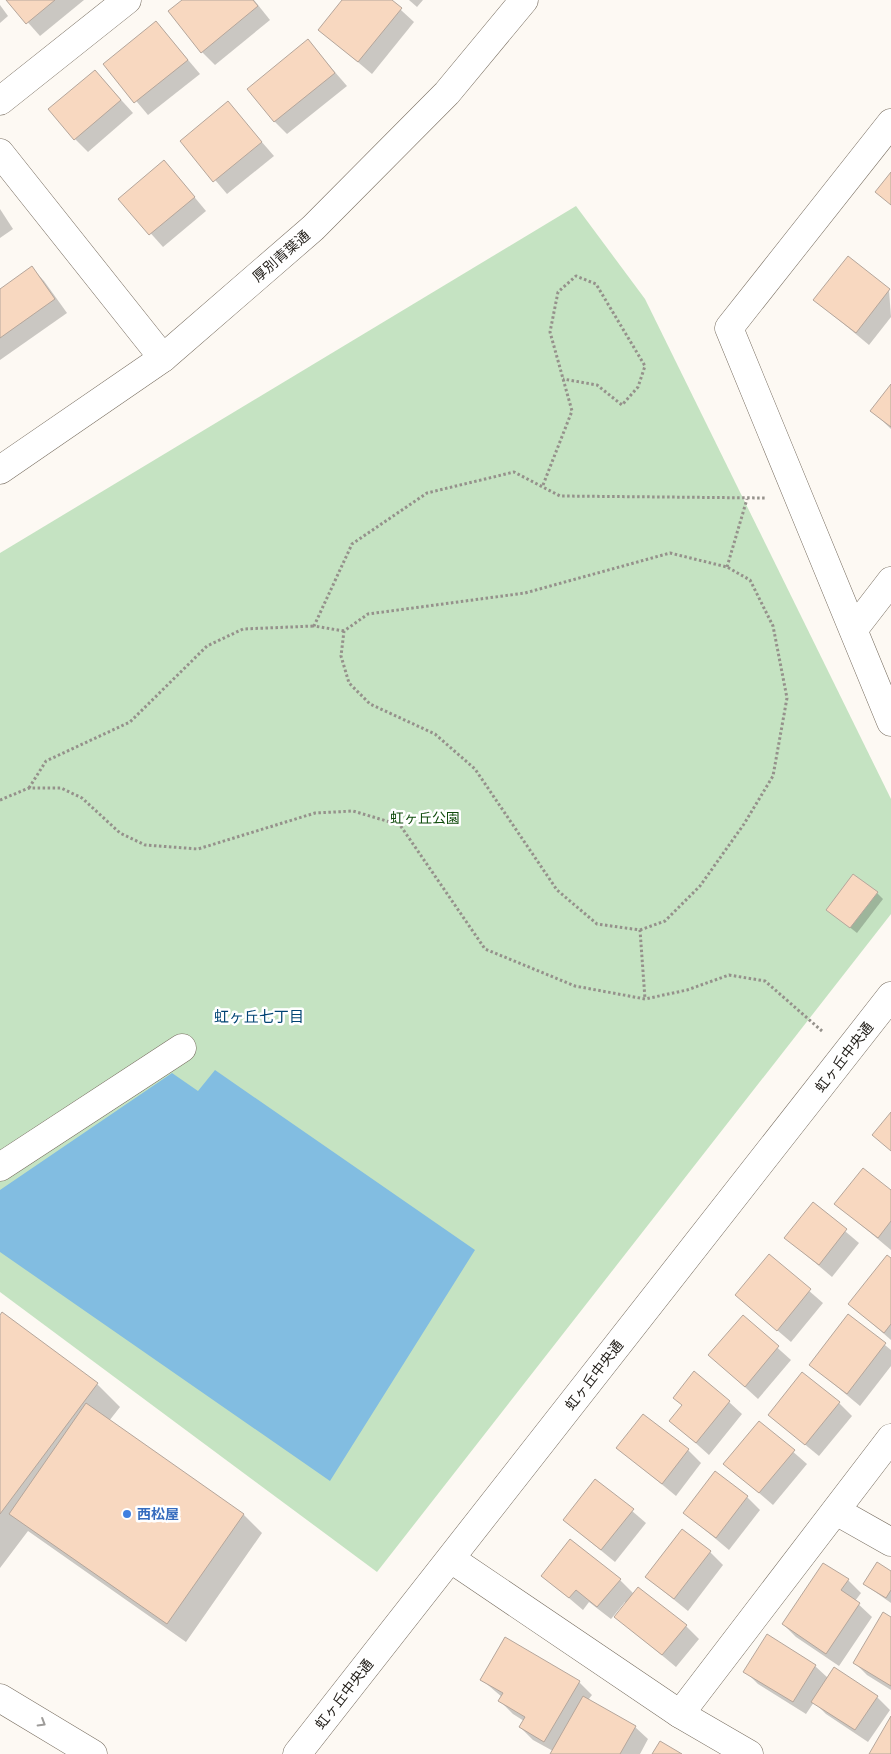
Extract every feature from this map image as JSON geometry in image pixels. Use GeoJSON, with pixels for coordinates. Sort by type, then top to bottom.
{"type":"FeatureCollection","features":[{"type":"Feature","properties":{"kind":"street"},"geometry":{"type":"LineString","coordinates":[[0,101],[127,0]]}},
{"type":"Feature","properties":{"kind":"street","name":"厚別青葉通"},"geometry":{"type":"LineString","coordinates":[[0,470],[163,358],[313,228],[447,93],[524,0]]}},
{"type":"Feature","properties":{"kind":"street"},"geometry":{"type":"LineString","coordinates":[[891,123],[729,328],[891,722]]}},
{"type":"Feature","properties":{"kind":"street"},"geometry":{"type":"LineString","coordinates":[[0,153],[163,358]]}},
{"type":"Feature","properties":{"kind":"street"},"geometry":{"type":"LineString","coordinates":[[854,629],[891,581]]}},
{"type":"Feature","properties":{"kind":"street","name":"虹ヶ丘中央通"},"geometry":{"type":"LineString","coordinates":[[297,1754],[891,996]]}},
{"type":"Feature","properties":{"kind":"street"},"geometry":{"type":"LineString","coordinates":[[0,1167],[182,1048]]}},
{"type":"Feature","properties":{"kind":"street"},"geometry":{"type":"LineString","coordinates":[[680,1714],[891,1438]]}},
{"type":"Feature","properties":{"kind":"street"},"geometry":{"type":"LineString","coordinates":[[836,1510],[891,1542]]}},
{"type":"Feature","properties":{"kind":"street"},"geometry":{"type":"LineString","coordinates":[[451,1559],[680,1714],[749,1754]]}},
{"type":"Feature","properties":{"kind":"street"},"geometry":{"type":"LineString","coordinates":[[0,1698],[93,1754]]}},
{"type":"Feature","properties":{"kind":"path"},"geometry":{"type":"LineString","coordinates":[[543,485],[572,411],[563,379],[550,332],[558,292],[576,276],[596,284],[644,366],[638,387],[622,405],[597,386],[563,379]]}},
{"type":"Feature","properties":{"kind":"path"},"geometry":{"type":"LineString","coordinates":[[314,626],[352,544],[427,493],[514,472],[543,485],[560,496],[747,499],[798,496]]}},
{"type":"Feature","properties":{"kind":"path"},"geometry":{"type":"LineString","coordinates":[[727,567],[747,499]]}},
{"type":"Feature","properties":{"kind":"path"},"geometry":{"type":"LineString","coordinates":[[29,788],[46,761],[130,722],[207,646],[243,629],[314,626],[344,631],[368,614],[525,593],[670,553],[727,567],[750,580],[773,626],[787,698],[772,776],[744,824],[700,886],[665,921],[640,930],[597,924],[557,890],[475,769],[435,734],[370,704],[349,684],[340,656],[344,631]]}},
{"type":"Feature","properties":{"kind":"path"},"geometry":{"type":"LineString","coordinates":[[0,800],[29,788],[61,788],[82,798],[120,833],[145,844],[198,849],[315,813],[352,812],[400,825],[485,949],[575,986],[645,998],[687,990],[729,975],[765,982],[847,1053]]}},
{"type":"Feature","properties":{"kind":"path"},"geometry":{"type":"LineString","coordinates":[[640,930],[645,998]]}},
{"type":"Feature","properties":{"kind":"green space","name":"虹ヶ丘公園"},"geometry":{"type":"Polygon","coordinates":[[[576,206],[645,299],[891,799],[891,914],[377,1572],[0,1292],[0,553],[576,206]]]}},
{"type":"Feature","properties":{"kind":"water"},"geometry":{"type":"Polygon","coordinates":[[[215,1070],[475,1250],[330,1481],[0,1252],[0,1190],[172,1073],[198,1091],[215,1070]]]}},
{"type":"Feature","properties":{"kind":"building"},"geometry":{"type":"Polygon","coordinates":[[[6,0],[55,0],[26,24],[6,0]]]}},
{"type":"Feature","properties":{"kind":"building"},"geometry":{"type":"Polygon","coordinates":[[[182,0],[253,0],[258,6],[201,53],[168,11],[182,0]]]}},
{"type":"Feature","properties":{"kind":"building"},"geometry":{"type":"Polygon","coordinates":[[[342,0],[392,0],[402,8],[358,62],[318,30],[342,0]]]}},
{"type":"Feature","properties":{"kind":"building"},"geometry":{"type":"Polygon","coordinates":[[[156,21],[188,60],[134,103],[103,64],[156,21]]]}},
{"type":"Feature","properties":{"kind":"building"},"geometry":{"type":"Polygon","coordinates":[[[308,39],[335,73],[274,122],[247,89],[308,39]]]}},
{"type":"Feature","properties":{"kind":"building"},"geometry":{"type":"Polygon","coordinates":[[[95,70],[121,100],[74,140],[48,109],[95,70]]]}},
{"type":"Feature","properties":{"kind":"building"},"geometry":{"type":"Polygon","coordinates":[[[228,101],[262,142],[213,182],[180,141],[228,101]]]}},
{"type":"Feature","properties":{"kind":"building"},"geometry":{"type":"Polygon","coordinates":[[[164,160],[195,197],[149,235],[118,199],[164,160]]]}},
{"type":"Feature","properties":{"kind":"building"},"geometry":{"type":"Polygon","coordinates":[[[891,172],[891,205],[875,192],[891,172]]]}},
{"type":"Feature","properties":{"kind":"building"},"geometry":{"type":"Polygon","coordinates":[[[848,256],[890,289],[856,333],[813,300],[848,256]]]}},
{"type":"Feature","properties":{"kind":"building"},"geometry":{"type":"Polygon","coordinates":[[[32,266],[55,299],[0,338],[0,289],[32,266]]]}},
{"type":"Feature","properties":{"kind":"building"},"geometry":{"type":"Polygon","coordinates":[[[891,384],[891,427],[870,411],[891,384]]]}},
{"type":"Feature","properties":{"kind":"building"},"geometry":{"type":"Polygon","coordinates":[[[853,874],[878,892],[850,928],[826,910],[853,874]]]}},
{"type":"Feature","properties":{"kind":"building"},"geometry":{"type":"Polygon","coordinates":[[[891,1112],[891,1151],[872,1135],[891,1112]]]}},
{"type":"Feature","properties":{"kind":"building"},"geometry":{"type":"Polygon","coordinates":[[[863,1168],[891,1190],[891,1221],[878,1238],[834,1204],[863,1168]]]}},
{"type":"Feature","properties":{"kind":"building"},"geometry":{"type":"Polygon","coordinates":[[[813,1202],[847,1229],[819,1265],[784,1238],[813,1202]]]}},
{"type":"Feature","properties":{"kind":"building"},"geometry":{"type":"Polygon","coordinates":[[[769,1254],[811,1289],[777,1331],[735,1295],[769,1254]]]}},
{"type":"Feature","properties":{"kind":"building"},"geometry":{"type":"Polygon","coordinates":[[[887,1255],[891,1258],[891,1324],[884,1333],[848,1304],[887,1255]]]}},
{"type":"Feature","properties":{"kind":"building"},"geometry":{"type":"Polygon","coordinates":[[[2,1312],[98,1383],[0,1514],[0,1315],[2,1312]]]}},
{"type":"Feature","properties":{"kind":"building"},"geometry":{"type":"Polygon","coordinates":[[[848,1314],[886,1343],[847,1394],[809,1365],[848,1314]]]}},
{"type":"Feature","properties":{"kind":"building"},"geometry":{"type":"Polygon","coordinates":[[[743,1315],[779,1346],[745,1387],[708,1355],[743,1315]]]}},
{"type":"Feature","properties":{"kind":"building"},"geometry":{"type":"Polygon","coordinates":[[[694,1371],[730,1401],[696,1443],[669,1421],[682,1405],[673,1398],[694,1371]]]}},
{"type":"Feature","properties":{"kind":"building"},"geometry":{"type":"Polygon","coordinates":[[[802,1372],[840,1402],[805,1445],[768,1415],[802,1372]]]}},
{"type":"Feature","properties":{"kind":"building","name":"西松屋"},"geometry":{"type":"Polygon","coordinates":[[[86,1403],[244,1514],[167,1624],[9,1514],[86,1403]]]}},
{"type":"Feature","properties":{"kind":"building"},"geometry":{"type":"Polygon","coordinates":[[[643,1414],[689,1449],[662,1484],[616,1448],[643,1414]]]}},
{"type":"Feature","properties":{"kind":"building"},"geometry":{"type":"Polygon","coordinates":[[[759,1421],[795,1450],[759,1493],[723,1464],[759,1421]]]}},
{"type":"Feature","properties":{"kind":"building"},"geometry":{"type":"Polygon","coordinates":[[[715,1471],[748,1496],[716,1538],[683,1513],[715,1471]]]}},
{"type":"Feature","properties":{"kind":"building"},"geometry":{"type":"Polygon","coordinates":[[[595,1479],[634,1509],[601,1550],[563,1520],[595,1479]]]}},
{"type":"Feature","properties":{"kind":"building"},"geometry":{"type":"Polygon","coordinates":[[[682,1529],[711,1551],[674,1599],[645,1577],[682,1529]]]}},
{"type":"Feature","properties":{"kind":"building"},"geometry":{"type":"Polygon","coordinates":[[[570,1539],[621,1579],[597,1607],[576,1590],[569,1598],[541,1576],[570,1539]]]}},
{"type":"Feature","properties":{"kind":"building"},"geometry":{"type":"Polygon","coordinates":[[[877,1562],[891,1571],[891,1590],[886,1598],[863,1584],[877,1562]]]}},
{"type":"Feature","properties":{"kind":"building"},"geometry":{"type":"Polygon","coordinates":[[[823,1563],[849,1579],[841,1590],[860,1603],[826,1654],[782,1624],[823,1563]]]}},
{"type":"Feature","properties":{"kind":"building"},"geometry":{"type":"Polygon","coordinates":[[[638,1587],[687,1625],[662,1655],[614,1617],[638,1587]]]}},
{"type":"Feature","properties":{"kind":"building"},"geometry":{"type":"Polygon","coordinates":[[[883,1612],[891,1617],[891,1686],[853,1663],[883,1612]]]}},
{"type":"Feature","properties":{"kind":"building"},"geometry":{"type":"Polygon","coordinates":[[[767,1634],[816,1665],[793,1702],[743,1672],[767,1634]]]}},
{"type":"Feature","properties":{"kind":"building"},"geometry":{"type":"Polygon","coordinates":[[[505,1637],[580,1681],[544,1742],[519,1727],[525,1717],[498,1701],[503,1693],[480,1680],[505,1637]]]}},
{"type":"Feature","properties":{"kind":"building"},"geometry":{"type":"Polygon","coordinates":[[[834,1667],[878,1696],[855,1730],[811,1702],[834,1667]]]}},
{"type":"Feature","properties":{"kind":"building"},"geometry":{"type":"Polygon","coordinates":[[[583,1696],[636,1726],[620,1754],[550,1754],[583,1696]]]}},
{"type":"Feature","properties":{"kind":"building"},"geometry":{"type":"Polygon","coordinates":[[[891,1716],[891,1754],[869,1754],[891,1716]]]}},
{"type":"Feature","properties":{"kind":"building"},"geometry":{"type":"Polygon","coordinates":[[[660,1741],[682,1754],[652,1754],[660,1741]]]}},
{"type":"Feature","properties":{"kind":"place","name":"西松屋"},"geometry":{"type":"Point","coordinates":[127,1514]}},
{"type":"Feature","properties":{"kind":"district","name":"虹ヶ丘七丁目"},"geometry":{"type":"Point","coordinates":[259,1017]}}]}
